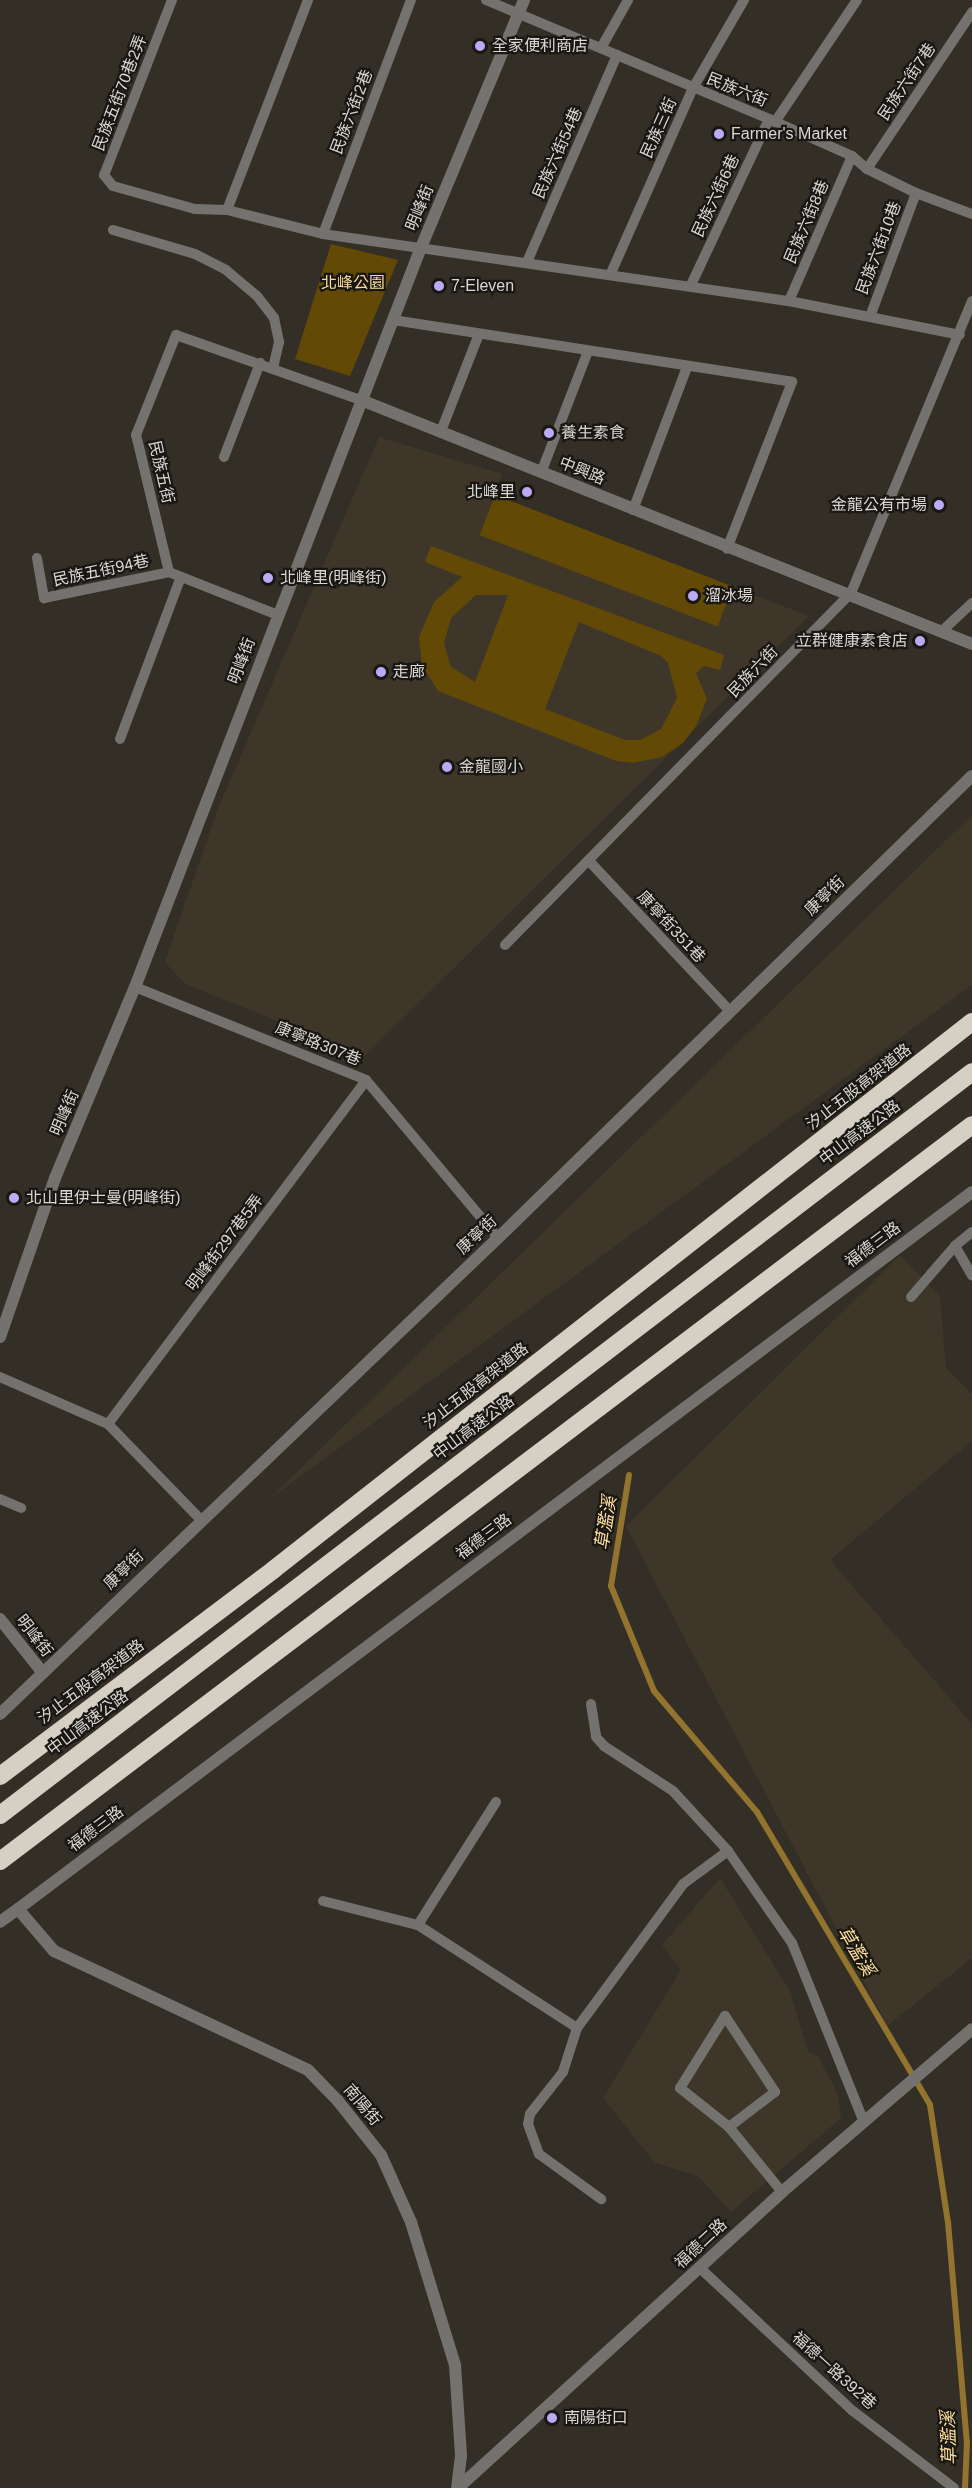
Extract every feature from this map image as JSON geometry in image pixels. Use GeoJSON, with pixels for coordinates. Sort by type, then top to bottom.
{"type":"FeatureCollection","features":[{"type":"Feature","properties":{"kind":"highway","name":"汐止五股高架道路"},"geometry":{"type":"LineString","coordinates":[[0,1776],[282,1563],[972,1022]]}},
{"type":"Feature","properties":{"kind":"highway","name":"中山高速公路"},"geometry":{"type":"LineString","coordinates":[[0,1815],[972,1072]]}},
{"type":"Feature","properties":{"kind":"highway"},"geometry":{"type":"LineString","coordinates":[[0,1861],[972,1125]]}},
{"type":"Feature","properties":{"kind":"street","name":"明峰街"},"geometry":{"type":"LineString","coordinates":[[0,1337],[56,1178],[135,987],[420,250],[517,12],[524,0]]}},
{"type":"Feature","properties":{"kind":"street","name":"中興路"},"geometry":{"type":"LineString","coordinates":[[361,400],[727,549],[851,593],[972,644]]}},
{"type":"Feature","properties":{"kind":"street","name":"康寧街"},"geometry":{"type":"LineString","coordinates":[[0,1714],[200,1519],[498,1238],[972,776]]}},
{"type":"Feature","properties":{"kind":"street","name":"福德三路"},"geometry":{"type":"LineString","coordinates":[[0,1922],[972,1192]]}},
{"type":"Feature","properties":{"kind":"street","name":"明峰街"},"geometry":{"type":"LineString","coordinates":[[0,1619],[43,1673]]}},
{"type":"Feature","properties":{"kind":"street","name":"南陽街"},"geometry":{"type":"LineString","coordinates":[[18,1909],[54,1951],[309,2070],[381,2155],[411,2222],[455,2365],[461,2456],[458,2488]]}},
{"type":"Feature","properties":{"kind":"street","name":"福德二路"},"geometry":{"type":"LineString","coordinates":[[458,2488],[782,2192],[972,2029]]}},
{"type":"Feature","properties":{"kind":"lane","name":"民族五街70巷2弄"},"geometry":{"type":"LineString","coordinates":[[172,0],[104,175],[113,186],[195,208],[227,210]]}},
{"type":"Feature","properties":{"kind":"lane"},"geometry":{"type":"LineString","coordinates":[[308,0],[227,210],[322,234],[420,250],[527,262],[691,285],[871,314],[964,332]]}},
{"type":"Feature","properties":{"kind":"lane","name":"民族六街2巷"},"geometry":{"type":"LineString","coordinates":[[322,234],[411,0]]}},
{"type":"Feature","properties":{"kind":"lane","name":"民族六街"},"geometry":{"type":"LineString","coordinates":[[486,0],[852,156],[867,169],[916,193],[972,214]]}},
{"type":"Feature","properties":{"kind":"lane"},"geometry":{"type":"LineString","coordinates":[[601,48],[628,0]]}},
{"type":"Feature","properties":{"kind":"lane","name":"民族三街"},"geometry":{"type":"LineString","coordinates":[[611,273],[693,88],[744,0]]}},
{"type":"Feature","properties":{"kind":"lane","name":"民族六街6巷"},"geometry":{"type":"LineString","coordinates":[[691,285],[772,121],[857,0]]}},
{"type":"Feature","properties":{"kind":"lane","name":"民族六街7巷"},"geometry":{"type":"LineString","coordinates":[[867,169],[972,12]]}},
{"type":"Feature","properties":{"kind":"lane","name":"民族六街54巷"},"geometry":{"type":"LineString","coordinates":[[527,262],[617,55]]}},
{"type":"Feature","properties":{"kind":"lane","name":"民族六街8巷"},"geometry":{"type":"LineString","coordinates":[[789,301],[852,156]]}},
{"type":"Feature","properties":{"kind":"lane","name":"民族六街10巷"},"geometry":{"type":"LineString","coordinates":[[871,314],[916,193]]}},
{"type":"Feature","properties":{"kind":"lane"},"geometry":{"type":"LineString","coordinates":[[113,230],[195,254],[226,270],[256,296],[274,318],[279,342],[273,367]]}},
{"type":"Feature","properties":{"kind":"lane","name":"民族六街"},"geometry":{"type":"LineString","coordinates":[[505,945],[590,862],[851,593],[964,332],[972,301]]}},
{"type":"Feature","properties":{"kind":"lane"},"geometry":{"type":"LineString","coordinates":[[393,320],[792,382],[727,549]]}},
{"type":"Feature","properties":{"kind":"lane"},"geometry":{"type":"LineString","coordinates":[[441,431],[479,334]]}},
{"type":"Feature","properties":{"kind":"lane","name":"中興路"},"geometry":{"type":"LineString","coordinates":[[176,335],[273,367],[361,400]]}},
{"type":"Feature","properties":{"kind":"lane","name":"民族五街"},"geometry":{"type":"LineString","coordinates":[[169,572],[136,435],[176,335]]}},
{"type":"Feature","properties":{"kind":"lane"},"geometry":{"type":"LineString","coordinates":[[542,473],[588,351]]}},
{"type":"Feature","properties":{"kind":"lane"},"geometry":{"type":"LineString","coordinates":[[224,457],[260,363]]}},
{"type":"Feature","properties":{"kind":"lane"},"geometry":{"type":"LineString","coordinates":[[633,510],[687,367]]}},
{"type":"Feature","properties":{"kind":"lane","name":"民族五街94巷"},"geometry":{"type":"LineString","coordinates":[[37,558],[44,598],[169,572]]}},
{"type":"Feature","properties":{"kind":"lane"},"geometry":{"type":"LineString","coordinates":[[169,572],[278,615]]}},
{"type":"Feature","properties":{"kind":"lane"},"geometry":{"type":"LineString","coordinates":[[120,740],[181,577]]}},
{"type":"Feature","properties":{"kind":"lane"},"geometry":{"type":"LineString","coordinates":[[942,631],[972,603]]}},
{"type":"Feature","properties":{"kind":"lane","name":"康寧街351巷"},"geometry":{"type":"LineString","coordinates":[[590,862],[729,1011]]}},
{"type":"Feature","properties":{"kind":"lane","name":"康寧路307巷"},"geometry":{"type":"LineString","coordinates":[[135,987],[366,1080],[498,1238]]}},
{"type":"Feature","properties":{"kind":"lane","name":"明峰街297巷5弄"},"geometry":{"type":"LineString","coordinates":[[108,1424],[366,1080]]}},
{"type":"Feature","properties":{"kind":"lane"},"geometry":{"type":"LineString","coordinates":[[911,1297],[955,1246],[972,1232]]}},
{"type":"Feature","properties":{"kind":"lane"},"geometry":{"type":"LineString","coordinates":[[955,1246],[972,1276]]}},
{"type":"Feature","properties":{"kind":"lane"},"geometry":{"type":"LineString","coordinates":[[0,1377],[108,1424],[200,1519]]}},
{"type":"Feature","properties":{"kind":"lane"},"geometry":{"type":"LineString","coordinates":[[0,1499],[21,1508]]}},
{"type":"Feature","properties":{"kind":"lane"},"geometry":{"type":"LineString","coordinates":[[591,1704],[591,1723],[604,1746],[673,1791],[728,1851],[792,1943],[864,2122]]}},
{"type":"Feature","properties":{"kind":"lane"},"geometry":{"type":"LineString","coordinates":[[418,1925],[496,1802]]}},
{"type":"Feature","properties":{"kind":"lane"},"geometry":{"type":"LineString","coordinates":[[602,2199],[539,2154],[528,2124],[530,2114],[563,2072],[577,2028],[682,1884],[728,1851]]}},
{"type":"Feature","properties":{"kind":"lane"},"geometry":{"type":"LineString","coordinates":[[323,1901],[418,1925],[577,2028]]}},
{"type":"Feature","properties":{"kind":"lane"},"geometry":{"type":"LineString","coordinates":[[729,2127],[776,2092],[725,2016],[680,2088],[729,2127],[782,2192]]}},
{"type":"Feature","properties":{"kind":"lane","name":"福德一路392巷"},"geometry":{"type":"LineString","coordinates":[[700,2268],[853,2411],[953,2488]]}},
{"type":"Feature","properties":{"kind":"shaded area","name":"金龍國小"},"geometry":{"type":"Polygon","coordinates":[[[379,437],[502,474],[495,495],[809,616],[365,1056],[185,984],[165,962],[217,811],[379,437]]]}},
{"type":"Feature","properties":{"kind":"shaded area"},"geometry":{"type":"Polygon","coordinates":[[[972,815],[972,985],[268,1500],[972,815]]]}},
{"type":"Feature","properties":{"kind":"shaded area"},"geometry":{"type":"Polygon","coordinates":[[[900,1255],[940,1297],[946,1368],[972,1394],[972,1441],[830,1560],[972,1724],[972,1958],[887,2026],[626,1526],[900,1255]]]}},
{"type":"Feature","properties":{"kind":"shaded area"},"geometry":{"type":"Polygon","coordinates":[[[720,1878],[791,1993],[808,2052],[818,2056],[838,2095],[841,2118],[731,2212],[698,2176],[655,2163],[603,2098],[681,1970],[662,1945],[720,1878]]]}},
{"type":"Feature","properties":{"kind":"green space","name":"北峰公園"},"geometry":{"type":"Polygon","coordinates":[[[331,244],[398,260],[350,376],[295,359],[331,244]]]}},
{"type":"Feature","properties":{"kind":"green space"},"geometry":{"type":"Polygon","coordinates":[[[495,495],[733,586],[718,627],[480,535],[495,495]]]}},
{"type":"Feature","properties":{"kind":"green space"},"geometry":{"type":"Polygon","coordinates":[[[431,546],[724,655],[720,670],[704,666],[696,673],[707,699],[696,726],[683,743],[662,757],[633,763],[616,761],[438,691],[422,665],[419,637],[434,602],[462,577],[425,562],[431,546]],[[476,595],[451,618],[444,643],[451,667],[475,682],[508,595],[476,595]],[[579,622],[545,709],[625,740],[640,740],[661,729],[677,698],[668,663],[661,656],[579,622]]]}},
{"type":"Feature","properties":{"kind":"waterway","name":"草濫溪"},"geometry":{"type":"LineString","coordinates":[[629,1475],[611,1586],[654,1691],[757,1812],[930,2105],[948,2222],[967,2442],[965,2488]]}},
{"type":"Feature","properties":{"kind":"place","name":"全家便利商店"},"geometry":{"type":"Point","coordinates":[480,46]}},
{"type":"Feature","properties":{"kind":"place","name":"Farmer's Market"},"geometry":{"type":"Point","coordinates":[719,134]}},
{"type":"Feature","properties":{"kind":"place","name":"7-Eleven"},"geometry":{"type":"Point","coordinates":[439,286]}},
{"type":"Feature","properties":{"kind":"place","name":"養生素食"},"geometry":{"type":"Point","coordinates":[549,433]}},
{"type":"Feature","properties":{"kind":"place","name":"北峰里"},"geometry":{"type":"Point","coordinates":[527,492]}},
{"type":"Feature","properties":{"kind":"place","name":"金龍公有市場"},"geometry":{"type":"Point","coordinates":[939,505]}},
{"type":"Feature","properties":{"kind":"place","name":"北峰里(明峰街)"},"geometry":{"type":"Point","coordinates":[268,578]}},
{"type":"Feature","properties":{"kind":"place","name":"溜冰場"},"geometry":{"type":"Point","coordinates":[693,596]}},
{"type":"Feature","properties":{"kind":"place","name":"立群健康素食店"},"geometry":{"type":"Point","coordinates":[920,641]}},
{"type":"Feature","properties":{"kind":"place","name":"走廊"},"geometry":{"type":"Point","coordinates":[381,672]}},
{"type":"Feature","properties":{"kind":"place","name":"金龍國小"},"geometry":{"type":"Point","coordinates":[447,767]}},
{"type":"Feature","properties":{"kind":"place","name":"北山里伊士曼(明峰街)"},"geometry":{"type":"Point","coordinates":[14,1198]}},
{"type":"Feature","properties":{"kind":"place","name":"南陽街口"},"geometry":{"type":"Point","coordinates":[552,2418]}}]}
